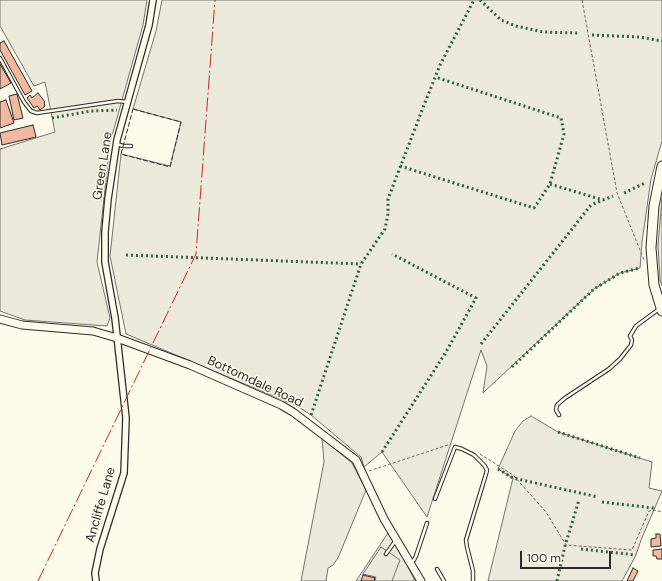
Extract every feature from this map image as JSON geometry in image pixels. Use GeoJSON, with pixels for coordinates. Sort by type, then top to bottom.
{"type":"FeatureCollection","features":[{"type":"Feature","properties":{"kind":"main road"},"geometry":{"type":"LineString","coordinates":[[661,310],[654,285],[651,248],[653,220],[662,166]]}},
{"type":"Feature","properties":{"kind":"street","name":"Green Lane"},"geometry":{"type":"LineString","coordinates":[[117,338],[105,262],[105,232],[108,199],[116,144],[149,25],[154,0]]}},
{"type":"Feature","properties":{"kind":"street","name":"Bottomdale Road"},"geometry":{"type":"LineString","coordinates":[[0,319],[22,325],[93,331],[117,338],[190,365],[281,405],[304,419],[356,460],[384,519],[421,581]]}},
{"type":"Feature","properties":{"kind":"street","name":"Ancliffe Lane"},"geometry":{"type":"LineString","coordinates":[[96,581],[95,573],[100,549],[124,473],[126,418],[117,338]]}},
{"type":"Feature","properties":{"kind":"lane"},"geometry":{"type":"LineString","coordinates":[[0,58],[24,102],[31,111],[37,113],[118,101],[128,102]]}},
{"type":"Feature","properties":{"kind":"lane"},"geometry":{"type":"LineString","coordinates":[[116,144],[131,146]]}},
{"type":"Feature","properties":{"kind":"lane"},"geometry":{"type":"LineString","coordinates":[[558,415],[556,410],[557,405],[565,398],[609,369],[620,359],[631,345],[632,340],[630,336],[636,326],[661,310]]}},
{"type":"Feature","properties":{"kind":"lane"},"geometry":{"type":"LineString","coordinates":[[435,499],[455,447],[462,448],[474,455],[484,465],[487,470],[466,540],[473,571],[473,581]]}},
{"type":"Feature","properties":{"kind":"lane"},"geometry":{"type":"LineString","coordinates":[[410,563],[416,556],[427,523]]}},
{"type":"Feature","properties":{"kind":"lane"},"geometry":{"type":"LineString","coordinates":[[386,554],[396,539]]}},
{"type":"Feature","properties":{"kind":"lane"},"geometry":{"type":"LineString","coordinates":[[437,569],[444,581]]}},
{"type":"Feature","properties":{"kind":"path"},"geometry":{"type":"LineString","coordinates":[[582,0],[617,193],[646,265],[652,264]]}},
{"type":"Feature","properties":{"kind":"path"},"geometry":{"type":"LineString","coordinates":[[363,474],[455,443]]}},
{"type":"Feature","properties":{"kind":"path"},"geometry":{"type":"LineString","coordinates":[[476,452],[513,475],[546,512],[566,545],[632,550],[649,511],[654,510],[662,512]]}},
{"type":"Feature","properties":{"kind":"shaded area"},"geometry":{"type":"Polygon","coordinates":[[[0,0],[147,0],[143,25],[110,143],[97,262],[110,318],[107,326],[25,320],[0,311],[0,149],[55,132],[45,82],[34,86],[0,26],[0,0]]]}},
{"type":"Feature","properties":{"kind":"shaded area"},"geometry":{"type":"Polygon","coordinates":[[[162,0],[662,0],[662,141],[651,179],[642,242],[640,268],[620,273],[594,289],[483,393],[487,366],[481,350],[427,517],[382,452],[364,467],[361,457],[311,415],[297,406],[126,334],[110,256],[121,154],[170,166],[181,122],[133,109],[156,31],[162,0]]]}},
{"type":"Feature","properties":{"kind":"shaded area"},"geometry":{"type":"Polygon","coordinates":[[[662,198],[662,286],[660,280],[658,245],[662,198]]]}},
{"type":"Feature","properties":{"kind":"shaded area"},"geometry":{"type":"Polygon","coordinates":[[[531,416],[558,432],[652,462],[649,488],[662,491],[636,555],[622,581],[488,581],[513,478],[498,469],[515,431],[523,421],[531,416]]]}},
{"type":"Feature","properties":{"kind":"shaded area"},"geometry":{"type":"Polygon","coordinates":[[[322,438],[352,463],[366,490],[338,558],[333,565],[328,568],[326,581],[301,581],[324,462],[322,438]]]}},
{"type":"Feature","properties":{"kind":"shaded area"},"geometry":{"type":"Polygon","coordinates":[[[388,533],[402,555],[415,581],[356,581],[388,533]]]}},
{"type":"Feature","properties":{"kind":"shaded area"},"geometry":{"type":"Polygon","coordinates":[[[381,547],[400,560],[392,581],[375,581],[376,577],[363,574],[381,547]]]}},
{"type":"Feature","properties":{"kind":"building"},"geometry":{"type":"Polygon","coordinates":[[[4,41],[32,91],[25,95],[0,50],[0,43],[4,41]]]}},
{"type":"Feature","properties":{"kind":"building"},"geometry":{"type":"Polygon","coordinates":[[[0,64],[11,83],[0,89],[0,64]]]}},
{"type":"Feature","properties":{"kind":"building"},"geometry":{"type":"Polygon","coordinates":[[[38,93],[45,102],[45,106],[40,110],[37,106],[34,108],[27,98],[30,95],[32,98],[38,93]]]}},
{"type":"Feature","properties":{"kind":"building"},"geometry":{"type":"Polygon","coordinates":[[[17,94],[23,118],[14,120],[9,96],[17,94]]]}},
{"type":"Feature","properties":{"kind":"building"},"geometry":{"type":"Polygon","coordinates":[[[6,100],[14,123],[0,128],[0,102],[6,100]]]}},
{"type":"Feature","properties":{"kind":"building"},"geometry":{"type":"Polygon","coordinates":[[[33,125],[36,137],[2,145],[0,133],[33,125]]]}},
{"type":"Feature","properties":{"kind":"building"},"geometry":{"type":"Polygon","coordinates":[[[656,534],[660,534],[661,546],[651,547],[651,539],[656,538],[656,534]]]}},
{"type":"Feature","properties":{"kind":"building"},"geometry":{"type":"Polygon","coordinates":[[[662,549],[662,559],[657,559],[656,556],[653,556],[653,550],[662,549]]]}},
{"type":"Feature","properties":{"kind":"building"},"geometry":{"type":"Polygon","coordinates":[[[633,568],[638,571],[633,581],[627,581],[633,568]]]}},
{"type":"Feature","properties":{"kind":"building"},"geometry":{"type":"Polygon","coordinates":[[[363,575],[375,578],[374,581],[361,581],[363,575]]]}},
{"type":"Feature","properties":{"kind":"hedge"},"geometry":{"type":"LineString","coordinates":[[311,415],[361,264],[385,229],[388,214],[388,199],[424,105],[440,65],[474,0]]}},
{"type":"Feature","properties":{"kind":"hedge"},"geometry":{"type":"LineString","coordinates":[[480,0],[501,20],[516,26],[543,32],[578,33]]}},
{"type":"Feature","properties":{"kind":"hedge"},"geometry":{"type":"LineString","coordinates":[[592,35],[639,37],[662,41]]}},
{"type":"Feature","properties":{"kind":"hedge"},"geometry":{"type":"LineString","coordinates":[[400,166],[534,208],[550,184],[564,134],[561,118],[435,77]]}},
{"type":"Feature","properties":{"kind":"hedge"},"geometry":{"type":"LineString","coordinates":[[52,118],[91,111],[117,110]]}},
{"type":"Feature","properties":{"kind":"hedge"},"geometry":{"type":"LineString","coordinates":[[624,193],[645,183]]}},
{"type":"Feature","properties":{"kind":"hedge"},"geometry":{"type":"LineString","coordinates":[[550,184],[603,200]]}},
{"type":"Feature","properties":{"kind":"hedge"},"geometry":{"type":"LineString","coordinates":[[481,344],[591,205],[613,196]]}},
{"type":"Feature","properties":{"kind":"hedge"},"geometry":{"type":"LineString","coordinates":[[382,452],[446,352],[476,298],[392,254]]}},
{"type":"Feature","properties":{"kind":"hedge"},"geometry":{"type":"LineString","coordinates":[[126,255],[361,264]]}},
{"type":"Feature","properties":{"kind":"hedge"},"geometry":{"type":"LineString","coordinates":[[512,367],[594,289],[620,273],[640,268]]}},
{"type":"Feature","properties":{"kind":"hedge"},"geometry":{"type":"LineString","coordinates":[[558,432],[640,458]]}},
{"type":"Feature","properties":{"kind":"hedge"},"geometry":{"type":"LineString","coordinates":[[498,469],[513,478],[598,497]]}},
{"type":"Feature","properties":{"kind":"hedge"},"geometry":{"type":"LineString","coordinates":[[557,581],[565,546],[579,500]]}},
{"type":"Feature","properties":{"kind":"hedge"},"geometry":{"type":"LineString","coordinates":[[602,502],[654,508]]}},
{"type":"Feature","properties":{"kind":"hedge"},"geometry":{"type":"LineString","coordinates":[[581,549],[636,555]]}},
{"type":"Feature","properties":{"kind":"fence"},"geometry":{"type":"LineString","coordinates":[[133,109],[181,122],[170,167],[121,154],[133,109]]}},
{"type":"Feature","properties":{"kind":"power"},"geometry":{"type":"LineString","coordinates":[[38,581],[196,254],[215,0]]}}]}
